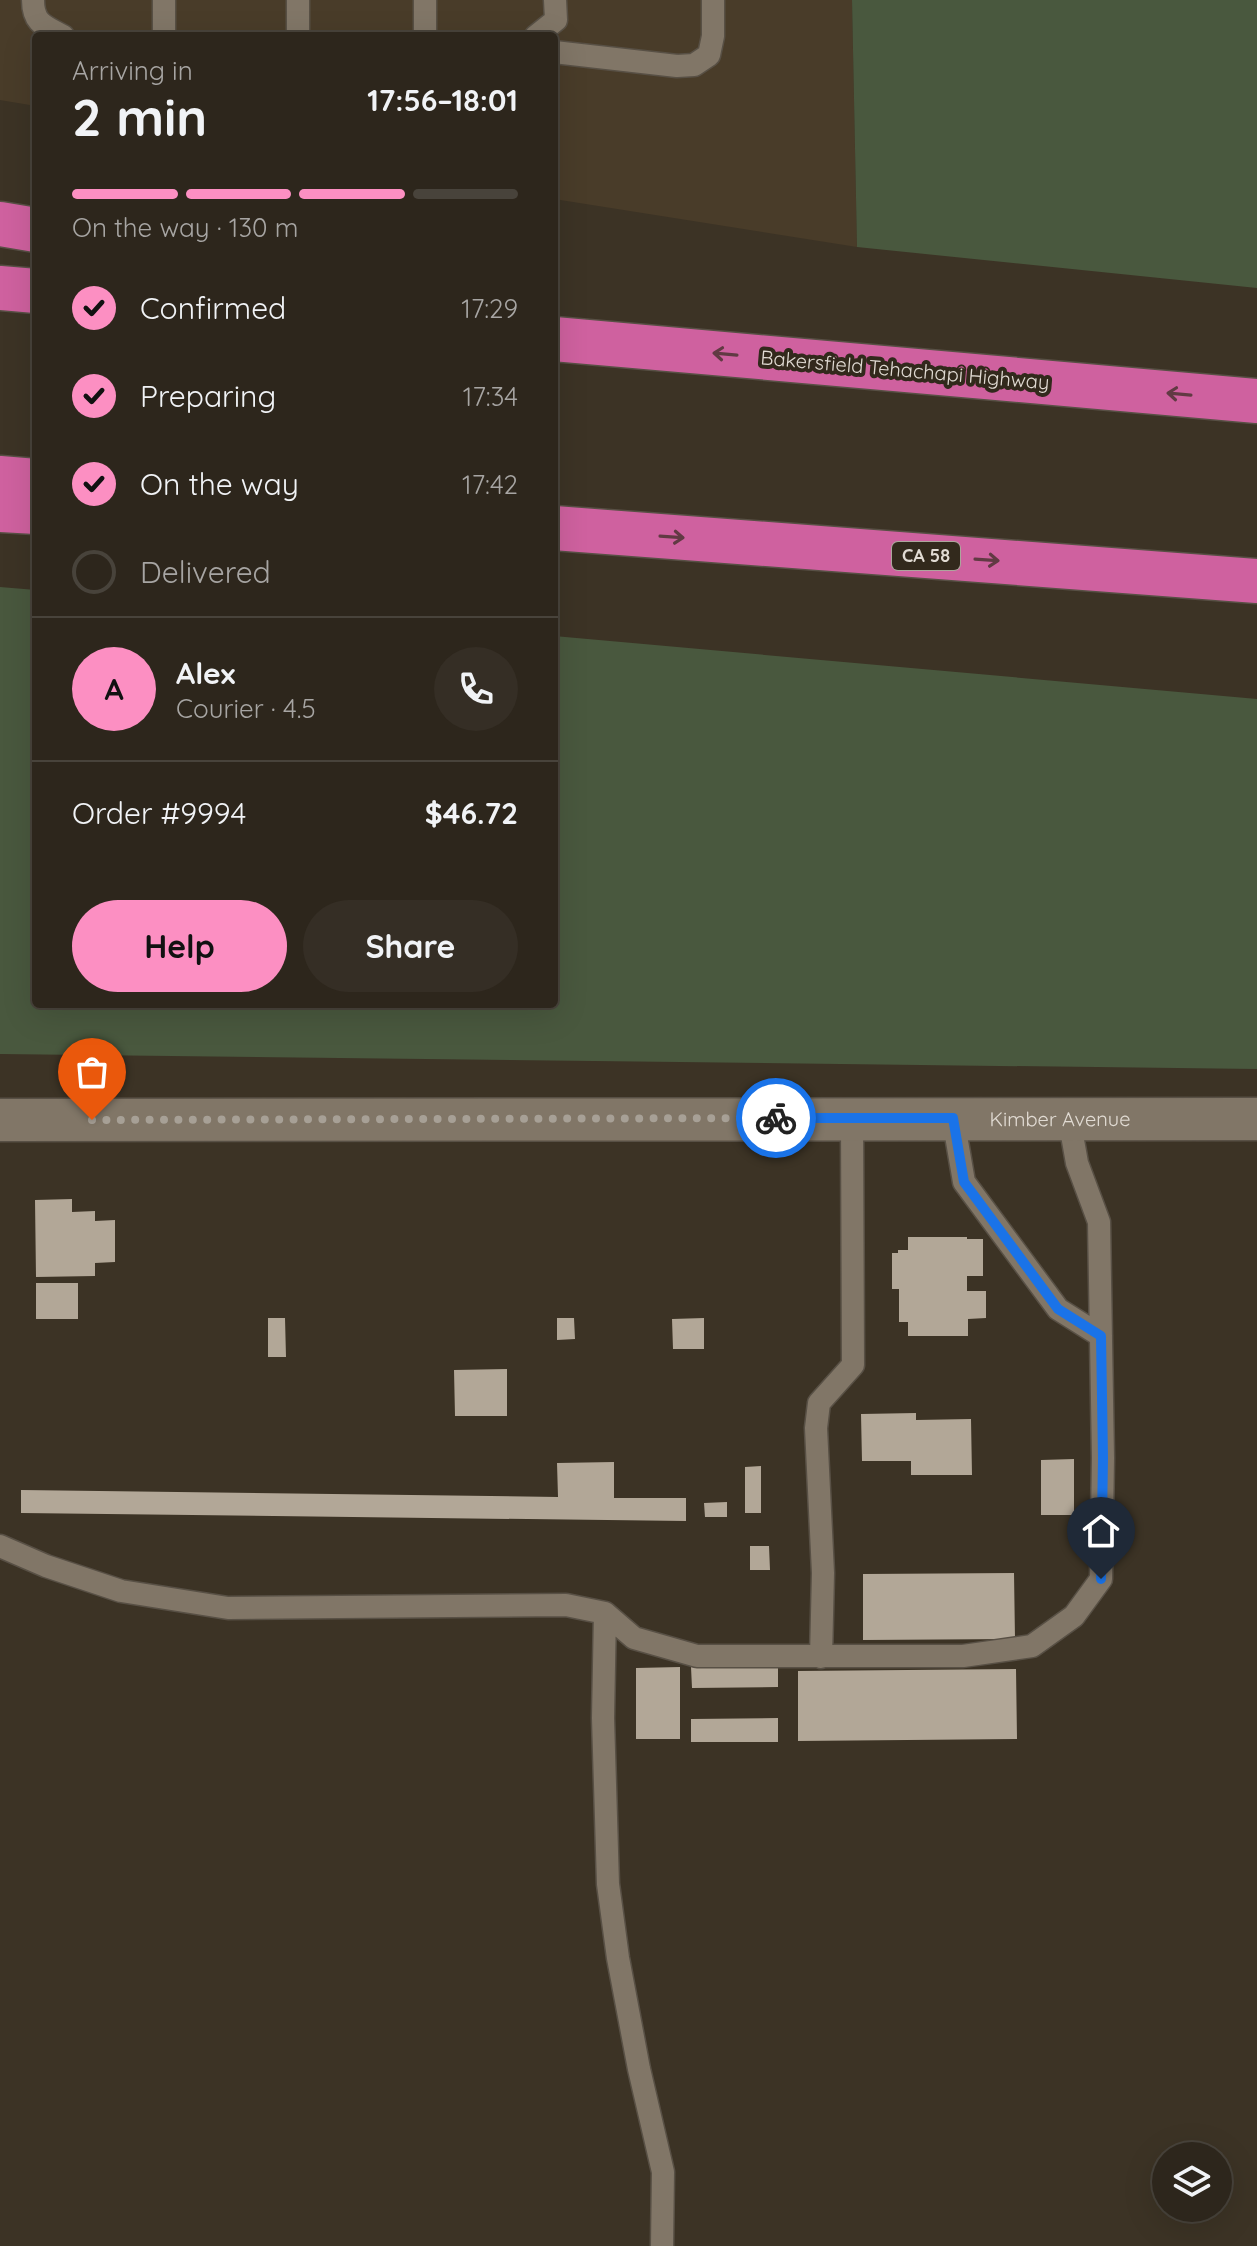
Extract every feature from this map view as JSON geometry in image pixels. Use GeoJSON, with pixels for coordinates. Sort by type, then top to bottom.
{"type":"FeatureCollection","features":[{"type":"Feature","properties":{"kind":"highway"},"geometry":{"type":"LineString","coordinates":[[0,224],[32,229]]}},
{"type":"Feature","properties":{"kind":"highway"},"geometry":{"type":"LineString","coordinates":[[0,288],[32,291]]}},
{"type":"Feature","properties":{"kind":"highway"},"geometry":{"type":"LineString","coordinates":[[558,331],[636,347]]}},
{"type":"Feature","properties":{"kind":"highway","name":"Bakersfield Tehachapi Highway"},"geometry":{"type":"LineString","coordinates":[[558,339],[1257,401]]}},
{"type":"Feature","properties":{"kind":"highway"},"geometry":{"type":"LineString","coordinates":[[0,478],[32,481]]}},
{"type":"Feature","properties":{"kind":"highway"},"geometry":{"type":"LineString","coordinates":[[0,510],[32,512]]}},
{"type":"Feature","properties":{"kind":"highway","name":"CA 58"},"geometry":{"type":"LineString","coordinates":[[567,529],[1257,581]]}},
{"type":"Feature","properties":{"kind":"street","name":"Kimber Avenue"},"geometry":{"type":"LineString","coordinates":[[0,1120],[1257,1119]]}},
{"type":"Feature","properties":{"kind":"lane"},"geometry":{"type":"LineString","coordinates":[[33,0],[33,13],[41,24],[56,32]]}},
{"type":"Feature","properties":{"kind":"lane"},"geometry":{"type":"LineString","coordinates":[[164,0],[164,32]]}},
{"type":"Feature","properties":{"kind":"lane"},"geometry":{"type":"LineString","coordinates":[[298,0],[298,32]]}},
{"type":"Feature","properties":{"kind":"lane"},"geometry":{"type":"LineString","coordinates":[[425,0],[425,32]]}},
{"type":"Feature","properties":{"kind":"lane"},"geometry":{"type":"LineString","coordinates":[[541,32],[556,20],[555,0]]}},
{"type":"Feature","properties":{"kind":"lane"},"geometry":{"type":"LineString","coordinates":[[558,53],[631,62],[694,65],[709,55],[713,36],[713,0]]}},
{"type":"Feature","properties":{"kind":"lane"},"geometry":{"type":"LineString","coordinates":[[821,1657],[823,1573],[816,1428],[819,1403],[853,1365],[852,1118]]}},
{"type":"Feature","properties":{"kind":"lane"},"geometry":{"type":"LineString","coordinates":[[953,1118],[964,1182],[1058,1309],[1101,1336]]}},
{"type":"Feature","properties":{"kind":"lane"},"geometry":{"type":"LineString","coordinates":[[0,1546],[46,1566],[121,1591],[228,1608],[566,1605],[605,1613],[634,1638],[697,1656],[963,1656],[1032,1646],[1074,1616],[1101,1579],[1103,1458],[1099,1222],[1077,1163],[1069,1118]]}},
{"type":"Feature","properties":{"kind":"lane"},"geometry":{"type":"LineString","coordinates":[[605,1613],[603,1718],[608,1884],[639,2069],[663,2172],[662,2246]]}},
{"type":"Feature","properties":{"kind":"shaded area"},"geometry":{"type":"Polygon","coordinates":[[[0,0],[852,0],[857,247],[558,200],[558,32],[32,32],[32,105],[0,100],[0,0]]]}},
{"type":"Feature","properties":{"kind":"green space"},"geometry":{"type":"Polygon","coordinates":[[[852,0],[1257,0],[1257,288],[857,247],[852,0]]]}},
{"type":"Feature","properties":{"kind":"green space"},"geometry":{"type":"Polygon","coordinates":[[[0,587],[32,590],[32,1008],[558,1008],[558,636],[1257,699],[1257,1069],[0,1054],[0,587]]]}},
{"type":"Feature","properties":{"kind":"building"},"geometry":{"type":"Polygon","coordinates":[[[72,1199],[72,1212],[95,1211],[95,1221],[115,1220],[115,1262],[95,1263],[95,1276],[36,1277],[35,1200],[72,1199]]]}},
{"type":"Feature","properties":{"kind":"building"},"geometry":{"type":"Polygon","coordinates":[[[908,1237],[983,1239],[983,1276],[967,1276],[967,1291],[986,1291],[986,1318],[968,1319],[968,1336],[908,1336],[908,1322],[899,1322],[899,1289],[892,1289],[892,1253],[908,1250],[908,1237]]]}},
{"type":"Feature","properties":{"kind":"building"},"geometry":{"type":"Polygon","coordinates":[[[36,1283],[78,1283],[78,1319],[36,1319],[36,1283]]]}},
{"type":"Feature","properties":{"kind":"building"},"geometry":{"type":"Polygon","coordinates":[[[268,1318],[285,1318],[286,1357],[268,1357],[268,1318]]]}},
{"type":"Feature","properties":{"kind":"building"},"geometry":{"type":"Polygon","coordinates":[[[557,1318],[574,1318],[575,1339],[557,1340],[557,1318]]]}},
{"type":"Feature","properties":{"kind":"building"},"geometry":{"type":"Polygon","coordinates":[[[704,1318],[704,1349],[673,1349],[672,1319],[704,1318]]]}},
{"type":"Feature","properties":{"kind":"building"},"geometry":{"type":"Polygon","coordinates":[[[507,1369],[507,1416],[455,1416],[454,1370],[507,1369]]]}},
{"type":"Feature","properties":{"kind":"building"},"geometry":{"type":"Polygon","coordinates":[[[916,1413],[916,1420],[971,1419],[972,1475],[911,1475],[911,1461],[862,1461],[861,1414],[916,1413]]]}},
{"type":"Feature","properties":{"kind":"building"},"geometry":{"type":"Polygon","coordinates":[[[1074,1459],[1074,1515],[1041,1515],[1041,1460],[1074,1459]]]}},
{"type":"Feature","properties":{"kind":"building"},"geometry":{"type":"Polygon","coordinates":[[[614,1462],[614,1498],[686,1498],[686,1521],[21,1513],[21,1490],[558,1497],[557,1463],[614,1462]]]}},
{"type":"Feature","properties":{"kind":"building"},"geometry":{"type":"Polygon","coordinates":[[[761,1466],[761,1513],[745,1513],[745,1467],[761,1466]]]}},
{"type":"Feature","properties":{"kind":"building"},"geometry":{"type":"Polygon","coordinates":[[[727,1502],[727,1517],[705,1517],[704,1503],[727,1502]]]}},
{"type":"Feature","properties":{"kind":"building"},"geometry":{"type":"Polygon","coordinates":[[[750,1546],[769,1546],[770,1570],[750,1570],[750,1546]]]}},
{"type":"Feature","properties":{"kind":"building"},"geometry":{"type":"Polygon","coordinates":[[[1014,1573],[1015,1639],[863,1640],[863,1574],[1014,1573]]]}},
{"type":"Feature","properties":{"kind":"building"},"geometry":{"type":"Polygon","coordinates":[[[778,1666],[778,1687],[692,1688],[691,1667],[778,1666]]]}},
{"type":"Feature","properties":{"kind":"building"},"geometry":{"type":"Polygon","coordinates":[[[680,1667],[680,1739],[636,1739],[636,1668],[680,1667]]]}},
{"type":"Feature","properties":{"kind":"building"},"geometry":{"type":"Polygon","coordinates":[[[1016,1669],[1017,1739],[798,1741],[798,1671],[1016,1669]]]}},
{"type":"Feature","properties":{"kind":"building"},"geometry":{"type":"Polygon","coordinates":[[[778,1718],[778,1742],[691,1742],[691,1719],[778,1718]]]}},
{"type":"Feature","properties":{"kind":"way so far"},"geometry":{"type":"LineString","coordinates":[[92,1120],[776,1118]]}},
{"type":"Feature","properties":{"kind":"route"},"geometry":{"type":"LineString","coordinates":[[776,1118],[953,1118],[964,1182],[1058,1309],[1101,1336],[1101,1579]]}}]}
